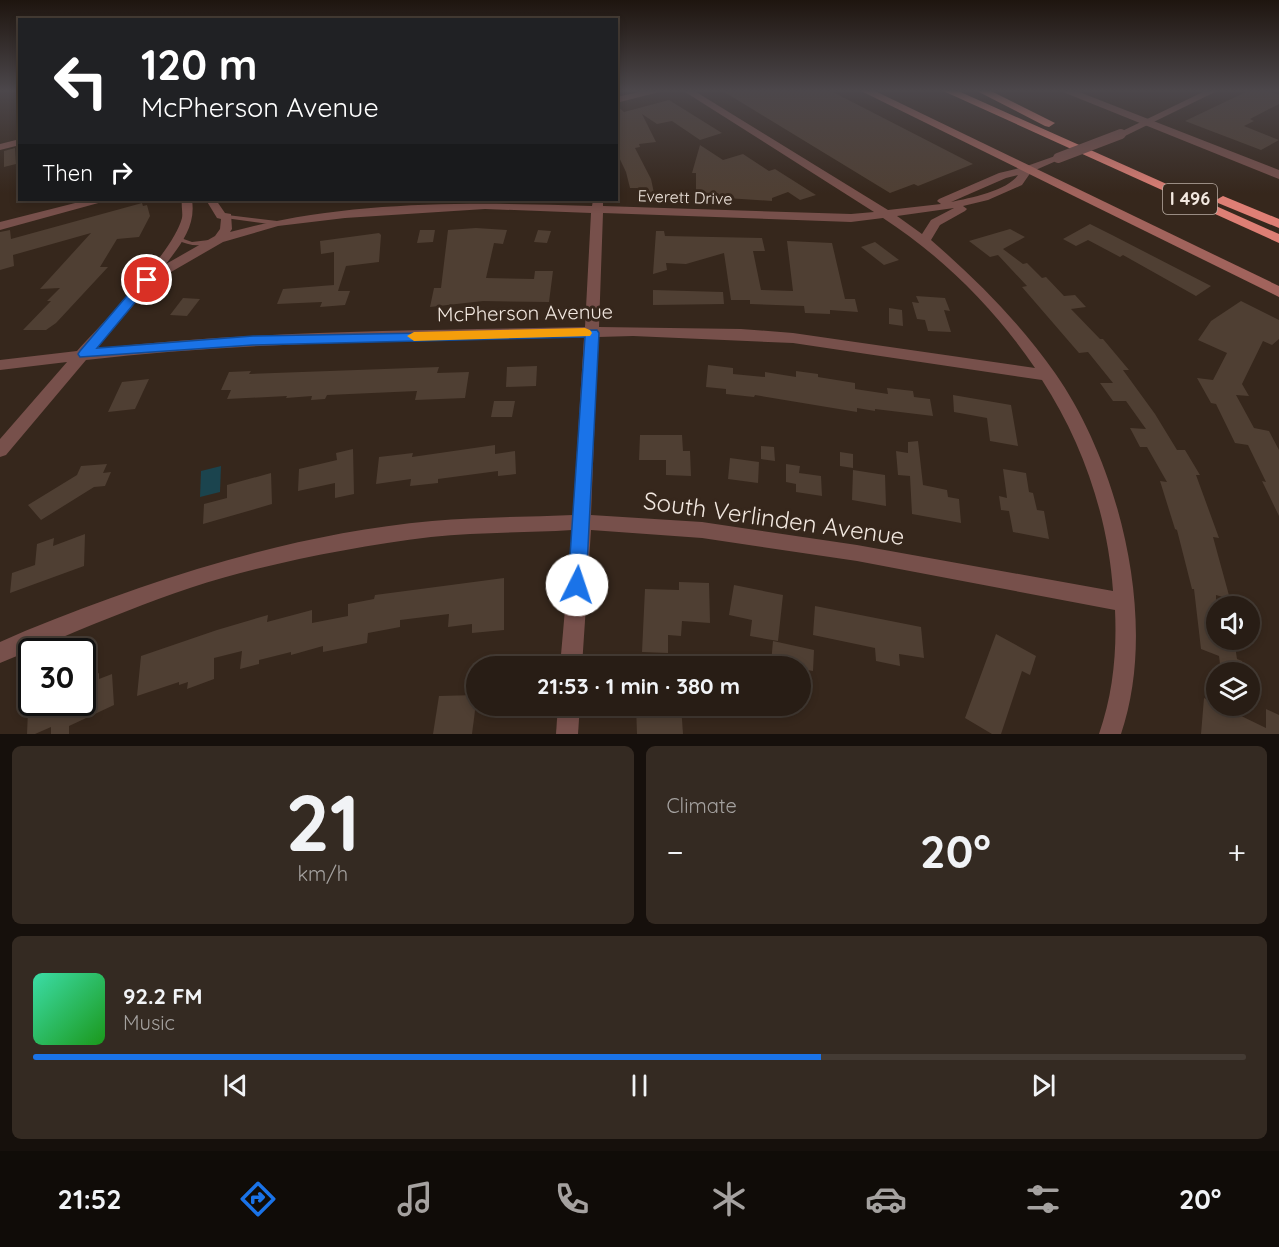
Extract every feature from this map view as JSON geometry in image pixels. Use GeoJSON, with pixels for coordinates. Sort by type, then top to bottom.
{"type":"FeatureCollection","features":[{"type":"Feature","properties":{"kind":"highway","name":"I 496"},"geometry":{"type":"LineString","coordinates":[[1022,124],[1279,239]]}},
{"type":"Feature","properties":{"kind":"highway","name":"I 496"},"geometry":{"type":"LineString","coordinates":[[1049,124],[1279,225]]}},
{"type":"Feature","properties":{"kind":"highway"},"geometry":{"type":"LineString","coordinates":[[1051,124],[1067,132]]}},
{"type":"Feature","properties":{"kind":"main road"},"geometry":{"type":"LineString","coordinates":[[934,124],[1279,292]]}},
{"type":"Feature","properties":{"kind":"street"},"geometry":{"type":"LineString","coordinates":[[741,124],[887,215],[924,241],[997,309],[1021,336],[1049,376],[1079,431],[1098,478],[1118,543],[1124,602],[1125,670],[1117,718],[1110,734]]}},
{"type":"Feature","properties":{"kind":"street","name":"Everett Drive"},"geometry":{"type":"LineString","coordinates":[[912,212],[937,204],[1004,175],[1027,170],[1143,124]]}},
{"type":"Feature","properties":{"kind":"street"},"geometry":{"type":"LineString","coordinates":[[1149,124],[1279,176]]}},
{"type":"Feature","properties":{"kind":"street"},"geometry":{"type":"LineString","coordinates":[[0,147],[18,142]]}},
{"type":"Feature","properties":{"kind":"street","name":"Everett Drive"},"geometry":{"type":"LineString","coordinates":[[147,280],[214,241],[278,223],[401,209],[484,206],[597,205],[821,219],[887,215],[984,198],[1018,183],[1027,170]]}},
{"type":"Feature","properties":{"kind":"street"},"geometry":{"type":"LineString","coordinates":[[924,241],[935,223],[984,198]]}},
{"type":"Feature","properties":{"kind":"street"},"geometry":{"type":"LineString","coordinates":[[0,226],[94,201]]}},
{"type":"Feature","properties":{"kind":"street"},"geometry":{"type":"LineString","coordinates":[[0,450],[147,280],[178,239],[188,217],[187,201]]}},
{"type":"Feature","properties":{"kind":"street"},"geometry":{"type":"LineString","coordinates":[[212,201],[221,215],[227,217],[226,229],[214,241]]}},
{"type":"Feature","properties":{"kind":"street"},"geometry":{"type":"LineString","coordinates":[[572,656],[582,522],[597,205]]}},
{"type":"Feature","properties":{"kind":"street","name":"McPherson Avenue"},"geometry":{"type":"LineString","coordinates":[[0,365],[84,354],[253,340],[690,332],[772,336],[1049,376]]}},
{"type":"Feature","properties":{"kind":"street","name":"South Verlinden Avenue"},"geometry":{"type":"LineString","coordinates":[[0,653],[32,638],[187,580],[256,560],[347,542],[432,529],[582,522],[713,531],[857,553],[1124,602]]}},
{"type":"Feature","properties":{"kind":"street"},"geometry":{"type":"LineString","coordinates":[[567,734],[568,716]]}},
{"type":"Feature","properties":{"kind":"lane"},"geometry":{"type":"LineString","coordinates":[[227,217],[278,223]]}},
{"type":"Feature","properties":{"kind":"lane"},"geometry":{"type":"LineString","coordinates":[[178,239],[192,244],[214,241]]}},
{"type":"Feature","properties":{"kind":"water"},"geometry":{"type":"Polygon","coordinates":[[[221,466],[220,492],[200,497],[201,471],[221,466]]]}},
{"type":"Feature","properties":{"kind":"building"},"geometry":{"type":"Polygon","coordinates":[[[618,124],[647,124],[656,142],[639,144],[640,147],[635,148],[651,179],[654,193],[638,194],[637,188],[630,188],[618,155],[618,124]]]}},
{"type":"Feature","properties":{"kind":"building"},"geometry":{"type":"Polygon","coordinates":[[[677,124],[708,124],[722,133],[700,140],[677,124]]]}},
{"type":"Feature","properties":{"kind":"building"},"geometry":{"type":"Polygon","coordinates":[[[777,124],[896,124],[973,164],[918,186],[914,184],[890,193],[777,124]]]}},
{"type":"Feature","properties":{"kind":"building"},"geometry":{"type":"Polygon","coordinates":[[[1194,124],[1247,124],[1244,126],[1279,140],[1261,150],[1194,124]]]}},
{"type":"Feature","properties":{"kind":"building"},"geometry":{"type":"Polygon","coordinates":[[[700,145],[723,160],[743,154],[769,171],[775,169],[816,195],[800,200],[788,192],[772,198],[772,201],[696,196],[696,173],[692,173],[700,145]]]}},
{"type":"Feature","properties":{"kind":"building"},"geometry":{"type":"Polygon","coordinates":[[[15,148],[16,164],[4,167],[4,151],[15,148]]]}},
{"type":"Feature","properties":{"kind":"building"},"geometry":{"type":"Polygon","coordinates":[[[142,203],[143,206],[147,205],[150,216],[139,237],[117,239],[100,267],[108,267],[56,323],[46,330],[23,330],[51,301],[47,301],[60,288],[40,289],[91,233],[13,255],[14,266],[0,270],[0,232],[10,230],[11,239],[142,203]]]}},
{"type":"Feature","properties":{"kind":"building"},"geometry":{"type":"Polygon","coordinates":[[[1090,224],[1211,286],[1196,296],[1123,255],[1120,257],[1088,240],[1076,246],[1063,239],[1090,224]]]}},
{"type":"Feature","properties":{"kind":"building"},"geometry":{"type":"Polygon","coordinates":[[[476,228],[507,230],[503,244],[494,243],[486,278],[534,279],[535,271],[553,271],[549,302],[483,301],[430,307],[434,288],[441,288],[448,230],[476,228]]]}},
{"type":"Feature","properties":{"kind":"building"},"geometry":{"type":"Polygon","coordinates":[[[1010,229],[1025,237],[1003,249],[1023,264],[1027,263],[1042,278],[1046,277],[1064,296],[1075,295],[1086,307],[1071,309],[1100,339],[1103,339],[1129,370],[1123,370],[1155,414],[1177,450],[1185,450],[1200,475],[1196,475],[1219,538],[1213,537],[1229,596],[1206,596],[1206,650],[1236,650],[1237,659],[1242,662],[1220,662],[1219,656],[1201,649],[1194,589],[1192,589],[1177,530],[1160,481],[1167,482],[1147,447],[1140,447],[1130,428],[1146,429],[1126,401],[1113,401],[1100,383],[1113,383],[1088,352],[1079,353],[1022,287],[1027,286],[998,255],[990,257],[969,241],[1010,229]]]}},
{"type":"Feature","properties":{"kind":"building"},"geometry":{"type":"Polygon","coordinates":[[[420,230],[435,230],[433,242],[417,243],[420,230]]]}},
{"type":"Feature","properties":{"kind":"building"},"geometry":{"type":"Polygon","coordinates":[[[538,230],[551,231],[547,243],[534,242],[538,230]]]}},
{"type":"Feature","properties":{"kind":"building"},"geometry":{"type":"Polygon","coordinates":[[[656,231],[664,231],[665,236],[762,238],[765,251],[753,251],[761,290],[793,291],[787,241],[832,243],[845,299],[855,299],[858,312],[830,310],[830,314],[805,313],[804,306],[750,304],[750,300],[731,300],[724,253],[686,264],[666,263],[667,270],[653,274],[656,231]]]}},
{"type":"Feature","properties":{"kind":"building"},"geometry":{"type":"Polygon","coordinates":[[[379,233],[381,235],[379,262],[346,266],[338,291],[350,291],[345,305],[320,307],[322,302],[277,304],[283,289],[334,285],[334,252],[321,254],[320,241],[379,233]]]}},
{"type":"Feature","properties":{"kind":"building"},"geometry":{"type":"Polygon","coordinates":[[[875,242],[899,260],[884,265],[861,247],[875,242]]]}},
{"type":"Feature","properties":{"kind":"building"},"geometry":{"type":"Polygon","coordinates":[[[653,290],[723,292],[724,304],[653,305],[653,290]]]}},
{"type":"Feature","properties":{"kind":"building"},"geometry":{"type":"Polygon","coordinates":[[[916,296],[945,298],[950,311],[944,310],[951,332],[928,331],[925,320],[917,319],[912,302],[919,303],[916,296]]]}},
{"type":"Feature","properties":{"kind":"building"},"geometry":{"type":"Polygon","coordinates":[[[183,298],[200,299],[187,316],[170,315],[183,298]]]}},
{"type":"Feature","properties":{"kind":"building"},"geometry":{"type":"Polygon","coordinates":[[[1241,301],[1279,320],[1279,339],[1272,345],[1263,341],[1242,384],[1249,396],[1236,395],[1254,428],[1269,431],[1279,450],[1279,516],[1248,445],[1235,443],[1216,404],[1211,403],[1197,378],[1213,380],[1227,353],[1198,340],[1211,321],[1241,301]]]}},
{"type":"Feature","properties":{"kind":"building"},"geometry":{"type":"Polygon","coordinates":[[[889,308],[902,310],[903,326],[889,324],[889,308]]]}},
{"type":"Feature","properties":{"kind":"building"},"geometry":{"type":"Polygon","coordinates":[[[708,365],[733,368],[733,374],[765,377],[765,372],[796,377],[796,371],[818,374],[818,377],[855,383],[855,389],[888,394],[887,388],[913,391],[914,397],[930,399],[933,416],[857,408],[857,412],[755,395],[754,397],[726,394],[726,389],[706,387],[708,365]]]}},
{"type":"Feature","properties":{"kind":"building"},"geometry":{"type":"Polygon","coordinates":[[[537,366],[536,386],[506,387],[507,367],[537,366]]]}},
{"type":"Feature","properties":{"kind":"building"},"geometry":{"type":"Polygon","coordinates":[[[439,367],[437,373],[469,372],[465,398],[415,400],[417,391],[327,395],[325,399],[311,400],[312,396],[227,399],[231,390],[221,390],[229,372],[251,371],[249,374],[439,367]]]}},
{"type":"Feature","properties":{"kind":"building"},"geometry":{"type":"Polygon","coordinates":[[[149,379],[135,409],[108,412],[122,382],[149,379]]]}},
{"type":"Feature","properties":{"kind":"building"},"geometry":{"type":"Polygon","coordinates":[[[953,395],[1011,405],[1018,446],[990,441],[987,418],[954,412],[953,395]]]}},
{"type":"Feature","properties":{"kind":"building"},"geometry":{"type":"Polygon","coordinates":[[[494,401],[515,401],[512,417],[491,417],[494,401]]]}},
{"type":"Feature","properties":{"kind":"building"},"geometry":{"type":"Polygon","coordinates":[[[640,435],[682,435],[683,451],[690,451],[691,476],[666,475],[666,460],[639,460],[640,435]]]}},
{"type":"Feature","properties":{"kind":"building"},"geometry":{"type":"Polygon","coordinates":[[[918,441],[923,485],[947,490],[948,497],[959,499],[961,523],[912,514],[910,476],[898,475],[896,451],[908,453],[908,442],[918,441]]]}},
{"type":"Feature","properties":{"kind":"building"},"geometry":{"type":"Polygon","coordinates":[[[495,445],[495,454],[515,451],[516,474],[498,476],[498,471],[438,479],[438,483],[410,486],[411,479],[376,484],[379,457],[413,453],[412,457],[495,445]]]}},
{"type":"Feature","properties":{"kind":"building"},"geometry":{"type":"Polygon","coordinates":[[[761,446],[774,447],[775,461],[761,459],[761,446]]]}},
{"type":"Feature","properties":{"kind":"building"},"geometry":{"type":"Polygon","coordinates":[[[353,449],[354,494],[335,498],[335,483],[298,491],[299,469],[337,460],[336,453],[353,449]]]}},
{"type":"Feature","properties":{"kind":"building"},"geometry":{"type":"Polygon","coordinates":[[[840,452],[853,454],[853,468],[840,466],[840,452]]]}},
{"type":"Feature","properties":{"kind":"building"},"geometry":{"type":"Polygon","coordinates":[[[730,458],[759,462],[758,483],[728,479],[730,458]]]}},
{"type":"Feature","properties":{"kind":"building"},"geometry":{"type":"Polygon","coordinates":[[[107,464],[103,473],[111,472],[105,486],[94,487],[41,520],[28,505],[77,475],[81,466],[107,464]]]}},
{"type":"Feature","properties":{"kind":"building"},"geometry":{"type":"Polygon","coordinates":[[[786,464],[800,466],[799,473],[821,476],[822,496],[796,492],[796,484],[786,482],[786,464]]]}},
{"type":"Feature","properties":{"kind":"building"},"geometry":{"type":"Polygon","coordinates":[[[1003,469],[1026,473],[1029,492],[1033,493],[1037,510],[1044,511],[1049,539],[1013,532],[1009,511],[1001,510],[999,496],[1007,498],[1003,469]]]}},
{"type":"Feature","properties":{"kind":"building"},"geometry":{"type":"Polygon","coordinates":[[[853,470],[885,475],[886,506],[852,500],[853,470]]]}},
{"type":"Feature","properties":{"kind":"building"},"geometry":{"type":"Polygon","coordinates":[[[271,473],[272,504],[203,524],[204,504],[227,498],[227,485],[271,473]]]}},
{"type":"Feature","properties":{"kind":"building"},"geometry":{"type":"Polygon","coordinates":[[[85,534],[84,566],[10,593],[12,573],[35,565],[37,544],[54,538],[53,546],[85,534]]]}},
{"type":"Feature","properties":{"kind":"building"},"geometry":{"type":"Polygon","coordinates":[[[504,578],[504,630],[472,633],[472,624],[448,627],[449,614],[400,620],[400,627],[368,633],[367,643],[323,652],[323,646],[291,655],[291,652],[259,660],[259,664],[240,669],[242,651],[214,658],[214,679],[187,689],[188,682],[179,685],[179,682],[137,696],[141,656],[217,630],[268,615],[267,622],[312,610],[312,623],[348,616],[348,604],[374,599],[375,595],[504,578]]]}},
{"type":"Feature","properties":{"kind":"building"},"geometry":{"type":"Polygon","coordinates":[[[679,582],[709,583],[710,623],[682,621],[681,636],[668,635],[668,653],[642,652],[645,589],[679,590],[679,582]]]}},
{"type":"Feature","properties":{"kind":"building"},"geometry":{"type":"Polygon","coordinates":[[[734,585],[783,595],[778,641],[750,636],[752,620],[729,615],[734,585]]]}},
{"type":"Feature","properties":{"kind":"building"},"geometry":{"type":"Polygon","coordinates":[[[815,606],[921,627],[924,658],[899,654],[900,666],[876,661],[875,648],[813,635],[815,606]]]}},
{"type":"Feature","properties":{"kind":"building"},"geometry":{"type":"Polygon","coordinates":[[[996,634],[1036,656],[1030,675],[1022,671],[1001,734],[992,734],[965,718],[996,634]]]}},
{"type":"Feature","properties":{"kind":"building"},"geometry":{"type":"Polygon","coordinates":[[[773,641],[814,650],[813,671],[811,671],[811,656],[772,656],[773,641]]]}},
{"type":"Feature","properties":{"kind":"building"},"geometry":{"type":"Polygon","coordinates":[[[99,673],[99,679],[112,674],[114,705],[96,713],[96,674],[99,673]]]}},
{"type":"Feature","properties":{"kind":"building"},"geometry":{"type":"Polygon","coordinates":[[[466,695],[466,716],[474,716],[472,734],[433,734],[439,696],[466,695]]]}},
{"type":"Feature","properties":{"kind":"building"},"geometry":{"type":"Polygon","coordinates":[[[1204,698],[1206,699],[1206,716],[1241,716],[1266,728],[1266,709],[1279,715],[1279,734],[1201,734],[1204,698]]]}},
{"type":"Feature","properties":{"kind":"building"},"geometry":{"type":"Polygon","coordinates":[[[28,716],[90,716],[69,726],[69,734],[51,734],[51,727],[35,734],[27,734],[28,716]]]}},
{"type":"Feature","properties":{"kind":"building"},"geometry":{"type":"Polygon","coordinates":[[[636,716],[682,716],[683,734],[637,734],[636,716]]]}},
{"type":"Feature","properties":{"kind":"slow traffic"},"geometry":{"type":"LineString","coordinates":[[414,336],[585,333]]}},
{"type":"Feature","properties":{"kind":"route"},"geometry":{"type":"LineString","coordinates":[[147,280],[84,354],[253,340],[592,333],[577,585]]}}]}
